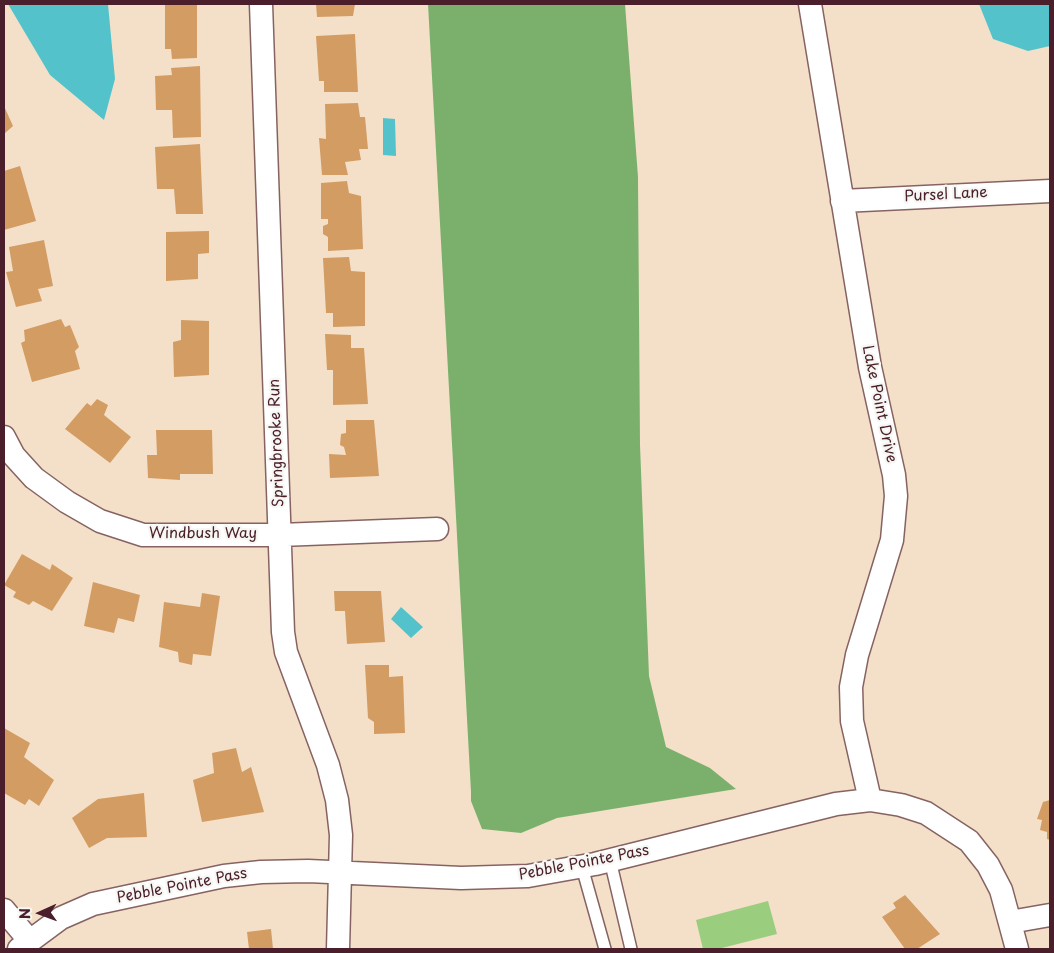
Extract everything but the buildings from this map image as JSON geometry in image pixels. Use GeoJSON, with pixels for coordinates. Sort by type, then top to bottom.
{"type":"FeatureCollection","features":[{"type":"Feature","properties":{"kind":"street","name":"Springbrooke Run"},"geometry":{"type":"LineString","coordinates":[[261,4],[283,632],[286,652],[328,765],[337,800],[341,835],[338,949]]}},
{"type":"Feature","properties":{"kind":"street","name":"Lake Point Drive"},"geometry":{"type":"LineString","coordinates":[[810,4],[870,366],[894,475],[896,496],[892,540],[857,655],[851,687],[852,720],[870,800]]}},
{"type":"Feature","properties":{"kind":"street","name":"Pursel Lane"},"geometry":{"type":"LineString","coordinates":[[842,201],[1050,191]]}},
{"type":"Feature","properties":{"kind":"street","name":"Windbush Way"},"geometry":{"type":"LineString","coordinates":[[4,438],[14,456],[34,478],[67,502],[100,521],[143,535],[280,534],[437,529]]}},
{"type":"Feature","properties":{"kind":"street","name":"Pebble Pointe Pass"},"geometry":{"type":"LineString","coordinates":[[24,945],[61,918],[92,904],[224,876],[261,872],[308,871],[494,879],[528,876],[582,867],[836,804],[870,800],[901,804],[926,812],[969,841],[995,877],[1017,949]]}},
{"type":"Feature","properties":{"kind":"street"},"geometry":{"type":"LineString","coordinates":[[4,910],[24,945]]}},
{"type":"Feature","properties":{"kind":"street"},"geometry":{"type":"LineString","coordinates":[[1010,922],[1050,915]]}},
{"type":"Feature","properties":{"kind":"lane"},"geometry":{"type":"LineString","coordinates":[[610,860],[631,949]]}},
{"type":"Feature","properties":{"kind":"lane"},"geometry":{"type":"LineString","coordinates":[[582,867],[604,949]]}},
{"type":"Feature","properties":{"kind":"green space"},"geometry":{"type":"Polygon","coordinates":[[[428,4],[625,4],[638,177],[640,445],[649,676],[666,747],[710,768],[736,789],[557,818],[521,833],[482,829],[471,801],[428,4]]]}},
{"type":"Feature","properties":{"kind":"green space"},"geometry":{"type":"Polygon","coordinates":[[[768,901],[777,934],[718,949],[703,949],[696,920],[768,901]]]}},
{"type":"Feature","properties":{"kind":"water"},"geometry":{"type":"Polygon","coordinates":[[[8,4],[108,4],[115,79],[104,120],[50,75],[8,4]]]}},
{"type":"Feature","properties":{"kind":"water"},"geometry":{"type":"Polygon","coordinates":[[[979,4],[1050,4],[1050,46],[1028,51],[993,39],[979,4]]]}},
{"type":"Feature","properties":{"kind":"water"},"geometry":{"type":"Polygon","coordinates":[[[383,118],[395,119],[396,156],[383,155],[383,118]]]}},
{"type":"Feature","properties":{"kind":"water"},"geometry":{"type":"Polygon","coordinates":[[[401,607],[423,627],[411,638],[391,619],[401,607]]]}}]}
